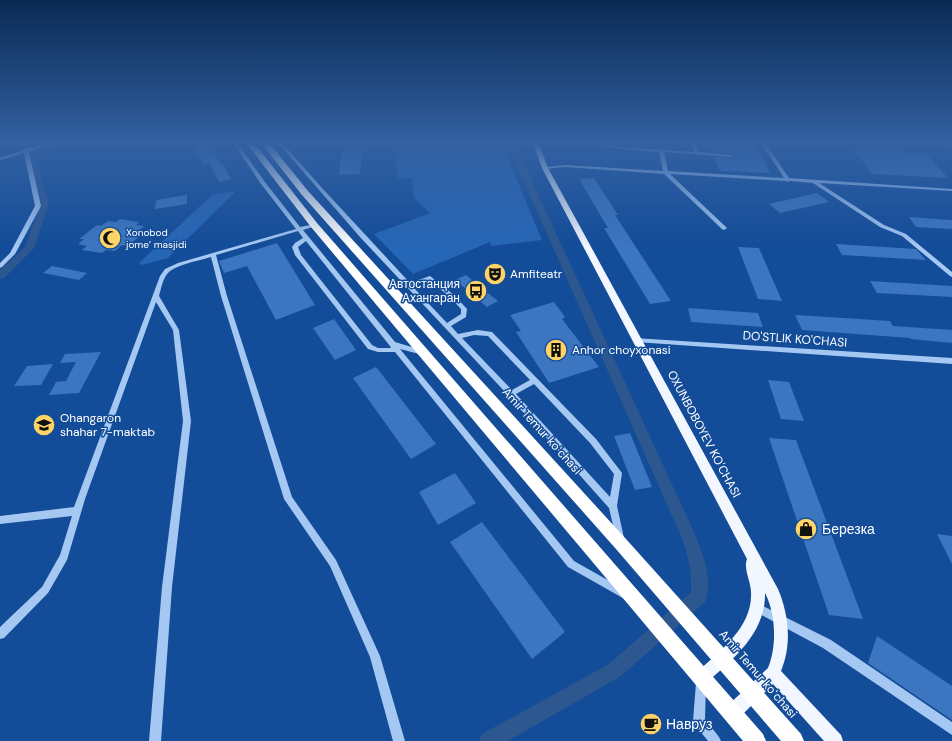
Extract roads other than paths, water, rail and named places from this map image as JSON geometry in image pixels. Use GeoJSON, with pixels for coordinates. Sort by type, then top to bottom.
{"type":"FeatureCollection","features":[{"type":"Feature","properties":{"kind":"highway"},"geometry":{"type":"LineString","coordinates":[[278,179],[314,225],[756,741]]}},
{"type":"Feature","properties":{"kind":"highway","name":"Amir Temur koʻchasi"},"geometry":{"type":"LineString","coordinates":[[294,179],[621,544],[794,741]]}},
{"type":"Feature","properties":{"kind":"main road","name":"OXUNBOBOYEV KO'CHASI"},"geometry":{"type":"LineString","coordinates":[[551,179],[773,594],[780,619],[781,635],[780,651],[773,673],[732,713]]}},
{"type":"Feature","properties":{"kind":"main road","name":"OXUNBOBOYEV KO'CHASI"},"geometry":{"type":"LineString","coordinates":[[702,677],[722,659],[746,631],[757,608],[758,593],[756,578],[747,546]]}},
{"type":"Feature","properties":{"kind":"main road"},"geometry":{"type":"LineString","coordinates":[[773,673],[835,741]]}},
{"type":"Feature","properties":{"kind":"street"},"geometry":{"type":"LineString","coordinates":[[0,266],[12,254],[38,206],[32,179]]}},
{"type":"Feature","properties":{"kind":"street"},"geometry":{"type":"LineString","coordinates":[[260,179],[306,238],[570,564],[635,600]]}},
{"type":"Feature","properties":{"kind":"street"},"geometry":{"type":"LineString","coordinates":[[310,179],[613,506]]}},
{"type":"Feature","properties":{"kind":"street"},"geometry":{"type":"LineString","coordinates":[[672,179],[724,228]]}},
{"type":"Feature","properties":{"kind":"street"},"geometry":{"type":"LineString","coordinates":[[751,179],[952,190]]}},
{"type":"Feature","properties":{"kind":"street"},"geometry":{"type":"LineString","coordinates":[[815,183],[882,226],[904,235],[952,275]]}},
{"type":"Feature","properties":{"kind":"street"},"geometry":{"type":"LineString","coordinates":[[280,230],[314,225]]}},
{"type":"Feature","properties":{"kind":"street"},"geometry":{"type":"LineString","coordinates":[[0,634],[44,590],[64,557],[77,511],[163,276],[167,270],[298,228]]}},
{"type":"Feature","properties":{"kind":"street"},"geometry":{"type":"LineString","coordinates":[[306,238],[295,247],[298,254],[370,347],[378,350],[394,347],[423,353]]}},
{"type":"Feature","properties":{"kind":"street"},"geometry":{"type":"LineString","coordinates":[[213,255],[224,296],[288,499],[333,563],[375,656],[399,741]]}},
{"type":"Feature","properties":{"kind":"street"},"geometry":{"type":"LineString","coordinates":[[409,286],[430,278],[452,296],[464,309],[464,315],[447,326]]}},
{"type":"Feature","properties":{"kind":"street"},"geometry":{"type":"LineString","coordinates":[[154,741],[167,587],[186,422],[176,330],[156,296]]}},
{"type":"Feature","properties":{"kind":"street"},"geometry":{"type":"LineString","coordinates":[[458,338],[464,334],[490,334],[593,440],[618,473],[613,506],[621,544]]}},
{"type":"Feature","properties":{"kind":"street","name":"DO'STLIK KO'CHASI"},"geometry":{"type":"LineString","coordinates":[[636,340],[952,361]]}},
{"type":"Feature","properties":{"kind":"street"},"geometry":{"type":"LineString","coordinates":[[510,394],[534,381]]}},
{"type":"Feature","properties":{"kind":"street"},"geometry":{"type":"LineString","coordinates":[[0,520],[77,511]]}},
{"type":"Feature","properties":{"kind":"street"},"geometry":{"type":"LineString","coordinates":[[757,608],[827,644],[952,729]]}},
{"type":"Feature","properties":{"kind":"street"},"geometry":{"type":"LineString","coordinates":[[702,677],[698,721],[715,741]]}},
{"type":"Feature","properties":{"kind":"waterway"},"geometry":{"type":"LineString","coordinates":[[0,276],[29,248],[45,203],[37,179]]}},
{"type":"Feature","properties":{"kind":"waterway"},"geometry":{"type":"LineString","coordinates":[[489,741],[615,670],[699,596],[698,565],[688,535],[527,179]]}},
{"type":"Feature","properties":{"kind":"place","name":"Xonobod jome’ masjidi"},"geometry":{"type":"Point","coordinates":[110,238]}},
{"type":"Feature","properties":{"kind":"place","name":"Amfiteatr"},"geometry":{"type":"Point","coordinates":[495,274]}},
{"type":"Feature","properties":{"kind":"place","name":"Автостанция Ахангаран"},"geometry":{"type":"Point","coordinates":[476,291]}},
{"type":"Feature","properties":{"kind":"place","name":"Anhor choyxonasi"},"geometry":{"type":"Point","coordinates":[556,350]}},
{"type":"Feature","properties":{"kind":"place","name":"Ohangaron shahar 7-maktab"},"geometry":{"type":"Point","coordinates":[44,425]}},
{"type":"Feature","properties":{"kind":"place","name":"Березка"},"geometry":{"type":"Point","coordinates":[806,529]}},
{"type":"Feature","properties":{"kind":"place","name":"Навруз"},"geometry":{"type":"Point","coordinates":[651,724]}}]}
